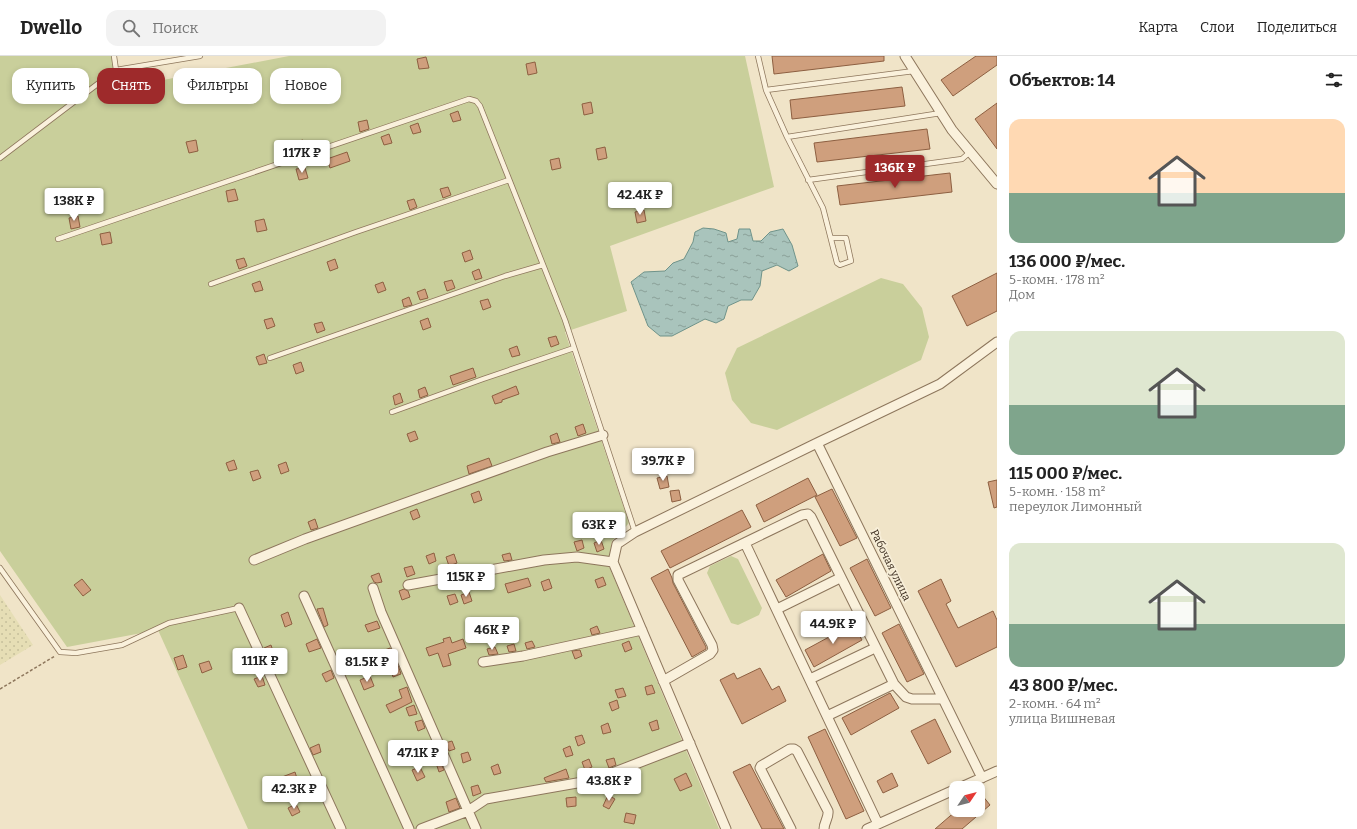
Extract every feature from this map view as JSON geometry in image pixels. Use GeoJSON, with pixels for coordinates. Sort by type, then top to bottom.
{"type":"FeatureCollection","features":[{"type":"Feature","properties":{"kind":"street"},"geometry":{"type":"LineString","coordinates":[[905,56],[952,130],[997,184]]}},
{"type":"Feature","properties":{"kind":"street"},"geometry":{"type":"LineString","coordinates":[[726,829],[612,562],[617,544],[635,532],[940,384],[997,342]]}},
{"type":"Feature","properties":{"kind":"street"},"geometry":{"type":"LineString","coordinates":[[254,560],[312,536],[547,452],[603,435]]}},
{"type":"Feature","properties":{"kind":"street","name":"Рабочая улица"},"geometry":{"type":"LineString","coordinates":[[817,443],[982,778]]}},
{"type":"Feature","properties":{"kind":"street"},"geometry":{"type":"LineString","coordinates":[[663,682],[710,654],[713,650],[712,644],[678,580],[678,574],[746,543],[802,515],[808,514],[811,517],[894,684],[906,697],[912,699],[943,699]]}},
{"type":"Feature","properties":{"kind":"street"},"geometry":{"type":"LineString","coordinates":[[746,543],[879,827]]}},
{"type":"Feature","properties":{"kind":"street"},"geometry":{"type":"LineString","coordinates":[[408,584],[544,560],[577,557],[612,562]]}},
{"type":"Feature","properties":{"kind":"street"},"geometry":{"type":"LineString","coordinates":[[777,609],[840,578]]}},
{"type":"Feature","properties":{"kind":"street"},"geometry":{"type":"LineString","coordinates":[[373,588],[381,612],[476,829]]}},
{"type":"Feature","properties":{"kind":"street"},"geometry":{"type":"LineString","coordinates":[[304,596],[409,829]]}},
{"type":"Feature","properties":{"kind":"street"},"geometry":{"type":"LineString","coordinates":[[239,608],[342,829]]}},
{"type":"Feature","properties":{"kind":"street"},"geometry":{"type":"LineString","coordinates":[[484,662],[523,656],[642,630]]}},
{"type":"Feature","properties":{"kind":"street"},"geometry":{"type":"LineString","coordinates":[[810,679],[875,648]]}},
{"type":"Feature","properties":{"kind":"street"},"geometry":{"type":"LineString","coordinates":[[828,716],[894,684]]}},
{"type":"Feature","properties":{"kind":"street"},"geometry":{"type":"LineString","coordinates":[[421,829],[468,811],[486,799],[594,780],[690,744]]}},
{"type":"Feature","properties":{"kind":"street"},"geometry":{"type":"LineString","coordinates":[[791,829],[760,768],[761,766],[794,749],[797,751],[828,811],[828,819],[824,829]]}},
{"type":"Feature","properties":{"kind":"street"},"geometry":{"type":"LineString","coordinates":[[975,781],[997,771]]}},
{"type":"Feature","properties":{"kind":"street"},"geometry":{"type":"LineString","coordinates":[[867,829],[879,827],[949,793]]}},
{"type":"Feature","properties":{"kind":"lane"},"geometry":{"type":"LineString","coordinates":[[114,56],[116,68]]}},
{"type":"Feature","properties":{"kind":"lane"},"geometry":{"type":"LineString","coordinates":[[128,68],[200,56]]}},
{"type":"Feature","properties":{"kind":"lane"},"geometry":{"type":"LineString","coordinates":[[758,56],[766,90],[787,137],[823,208],[838,265],[851,261],[846,238],[831,238]]}},
{"type":"Feature","properties":{"kind":"lane"},"geometry":{"type":"LineString","coordinates":[[766,90],[914,71]]}},
{"type":"Feature","properties":{"kind":"lane"},"geometry":{"type":"LineString","coordinates":[[0,158],[97,84]]}},
{"type":"Feature","properties":{"kind":"lane"},"geometry":{"type":"LineString","coordinates":[[58,238],[469,99],[476,101],[480,106],[565,320],[635,532]]}},
{"type":"Feature","properties":{"kind":"lane"},"geometry":{"type":"LineString","coordinates":[[787,137],[941,113]]}},
{"type":"Feature","properties":{"kind":"lane"},"geometry":{"type":"LineString","coordinates":[[808,180],[962,159],[971,152]]}},
{"type":"Feature","properties":{"kind":"lane"},"geometry":{"type":"LineString","coordinates":[[210,284],[509,180]]}},
{"type":"Feature","properties":{"kind":"lane"},"geometry":{"type":"LineString","coordinates":[[270,358],[505,276],[543,265]]}},
{"type":"Feature","properties":{"kind":"lane"},"geometry":{"type":"LineString","coordinates":[[392,412],[574,348]]}},
{"type":"Feature","properties":{"kind":"lane"},"geometry":{"type":"LineString","coordinates":[[0,568],[60,652],[76,653],[122,645],[169,622],[239,608]]}},
{"type":"Feature","properties":{"kind":"path"},"geometry":{"type":"LineString","coordinates":[[0,689],[60,652]]}},
{"type":"Feature","properties":{"kind":"shaded area"},"geometry":{"type":"Polygon","coordinates":[[[0,595],[33,645],[0,665],[0,595]]]}},
{"type":"Feature","properties":{"kind":"green space"},"geometry":{"type":"Polygon","coordinates":[[[0,56],[113,56],[116,68],[97,68],[97,104],[165,104],[165,80],[173,78],[173,104],[262,104],[262,68],[226,68],[289,56],[745,56],[774,187],[610,246],[627,311],[565,332],[629,523],[612,541],[608,564],[719,829],[248,829],[158,630],[67,647],[0,551],[0,56]]]}},
{"type":"Feature","properties":{"kind":"green space"},"geometry":{"type":"Polygon","coordinates":[[[881,278],[903,284],[922,308],[929,337],[921,360],[777,430],[751,423],[732,400],[725,373],[737,348],[881,278]]]}},
{"type":"Feature","properties":{"kind":"green space"},"geometry":{"type":"Polygon","coordinates":[[[731,556],[738,559],[762,608],[759,615],[738,625],[731,623],[707,573],[710,566],[731,556]]]}},
{"type":"Feature","properties":{"kind":"water"},"geometry":{"type":"Polygon","coordinates":[[[703,228],[714,229],[726,233],[728,242],[737,239],[739,229],[750,229],[753,241],[761,241],[770,232],[783,229],[792,245],[798,266],[789,271],[777,265],[762,271],[760,286],[752,300],[741,300],[728,306],[724,319],[716,323],[705,319],[672,336],[660,336],[648,326],[631,282],[644,272],[665,271],[673,263],[684,259],[693,242],[695,232],[703,228]]]}},
{"type":"Feature","properties":{"kind":"building"},"geometry":{"type":"Polygon","coordinates":[[[772,56],[884,56],[884,61],[774,74],[772,56]]]}},
{"type":"Feature","properties":{"kind":"building"},"geometry":{"type":"Polygon","coordinates":[[[976,56],[997,56],[997,65],[953,96],[941,80],[976,56]]]}},
{"type":"Feature","properties":{"kind":"building"},"geometry":{"type":"Polygon","coordinates":[[[426,57],[429,68],[419,69],[417,59],[426,57]]]}},
{"type":"Feature","properties":{"kind":"building"},"geometry":{"type":"Polygon","coordinates":[[[535,62],[537,73],[528,75],[526,64],[535,62]]]}},
{"type":"Feature","properties":{"kind":"building"},"geometry":{"type":"Polygon","coordinates":[[[902,87],[905,106],[792,119],[790,100],[902,87]]]}},
{"type":"Feature","properties":{"kind":"building"},"geometry":{"type":"Polygon","coordinates":[[[591,102],[593,113],[584,115],[582,104],[591,102]]]}},
{"type":"Feature","properties":{"kind":"building"},"geometry":{"type":"Polygon","coordinates":[[[997,103],[997,149],[975,119],[997,103]]]}},
{"type":"Feature","properties":{"kind":"building"},"geometry":{"type":"Polygon","coordinates":[[[458,111],[461,120],[453,122],[450,114],[458,111]]]}},
{"type":"Feature","properties":{"kind":"building"},"geometry":{"type":"Polygon","coordinates":[[[367,120],[369,129],[360,132],[358,122],[367,120]]]}},
{"type":"Feature","properties":{"kind":"building"},"geometry":{"type":"Polygon","coordinates":[[[418,123],[421,132],[413,134],[410,126],[418,123]]]}},
{"type":"Feature","properties":{"kind":"building"},"geometry":{"type":"Polygon","coordinates":[[[927,129],[930,149],[817,162],[814,143],[927,129]]]}},
{"type":"Feature","properties":{"kind":"building"},"geometry":{"type":"Polygon","coordinates":[[[389,134],[392,143],[384,145],[381,137],[389,134]]]}},
{"type":"Feature","properties":{"kind":"building"},"geometry":{"type":"Polygon","coordinates":[[[196,140],[198,151],[189,153],[186,142],[196,140]]]}},
{"type":"Feature","properties":{"kind":"building"},"geometry":{"type":"Polygon","coordinates":[[[303,140],[305,151],[281,157],[278,146],[303,140]]]}},
{"type":"Feature","properties":{"kind":"building"},"geometry":{"type":"Polygon","coordinates":[[[605,147],[607,158],[598,160],[596,149],[605,147]]]}},
{"type":"Feature","properties":{"kind":"building"},"geometry":{"type":"Polygon","coordinates":[[[347,152],[350,161],[330,168],[327,159],[347,152]]]}},
{"type":"Feature","properties":{"kind":"building"},"geometry":{"type":"Polygon","coordinates":[[[559,158],[561,168],[552,170],[550,160],[559,158]]]}},
{"type":"Feature","properties":{"kind":"building"},"geometry":{"type":"Polygon","coordinates":[[[305,168],[308,178],[299,180],[296,169],[305,168]]]}},
{"type":"Feature","properties":{"kind":"building"},"geometry":{"type":"Polygon","coordinates":[[[950,173],[952,192],[840,205],[837,186],[950,173]]]}},
{"type":"Feature","properties":{"kind":"building"},"geometry":{"type":"Polygon","coordinates":[[[448,187],[451,195],[443,198],[440,189],[448,187]]]}},
{"type":"Feature","properties":{"kind":"building"},"geometry":{"type":"Polygon","coordinates":[[[235,189],[238,200],[228,202],[226,191],[235,189]]]}},
{"type":"Feature","properties":{"kind":"building"},"geometry":{"type":"Polygon","coordinates":[[[414,199],[417,207],[410,210],[407,201],[414,199]]]}},
{"type":"Feature","properties":{"kind":"building"},"geometry":{"type":"Polygon","coordinates":[[[644,210],[646,221],[637,223],[635,212],[644,210]]]}},
{"type":"Feature","properties":{"kind":"building"},"geometry":{"type":"Polygon","coordinates":[[[78,216],[80,227],[71,229],[69,218],[78,216]]]}},
{"type":"Feature","properties":{"kind":"building"},"geometry":{"type":"Polygon","coordinates":[[[264,219],[267,230],[257,232],[255,221],[264,219]]]}},
{"type":"Feature","properties":{"kind":"building"},"geometry":{"type":"Polygon","coordinates":[[[110,232],[112,243],[102,245],[100,234],[110,232]]]}},
{"type":"Feature","properties":{"kind":"building"},"geometry":{"type":"Polygon","coordinates":[[[470,250],[473,259],[465,262],[462,253],[470,250]]]}},
{"type":"Feature","properties":{"kind":"building"},"geometry":{"type":"Polygon","coordinates":[[[244,258],[247,266],[239,269],[236,260],[244,258]]]}},
{"type":"Feature","properties":{"kind":"building"},"geometry":{"type":"Polygon","coordinates":[[[335,259],[338,268],[330,271],[327,262],[335,259]]]}},
{"type":"Feature","properties":{"kind":"building"},"geometry":{"type":"Polygon","coordinates":[[[479,269],[482,278],[475,280],[472,272],[479,269]]]}},
{"type":"Feature","properties":{"kind":"building"},"geometry":{"type":"Polygon","coordinates":[[[997,273],[997,311],[967,326],[952,296],[997,273]]]}},
{"type":"Feature","properties":{"kind":"building"},"geometry":{"type":"Polygon","coordinates":[[[452,280],[455,288],[447,291],[444,282],[452,280]]]}},
{"type":"Feature","properties":{"kind":"building"},"geometry":{"type":"Polygon","coordinates":[[[260,281],[263,290],[255,292],[252,284],[260,281]]]}},
{"type":"Feature","properties":{"kind":"building"},"geometry":{"type":"Polygon","coordinates":[[[383,282],[386,290],[378,293],[375,285],[383,282]]]}},
{"type":"Feature","properties":{"kind":"building"},"geometry":{"type":"Polygon","coordinates":[[[425,289],[428,298],[420,300],[417,292],[425,289]]]}},
{"type":"Feature","properties":{"kind":"building"},"geometry":{"type":"Polygon","coordinates":[[[409,297],[412,305],[404,307],[402,300],[409,297]]]}},
{"type":"Feature","properties":{"kind":"building"},"geometry":{"type":"Polygon","coordinates":[[[488,299],[491,307],[483,310],[480,301],[488,299]]]}},
{"type":"Feature","properties":{"kind":"building"},"geometry":{"type":"Polygon","coordinates":[[[272,318],[275,326],[267,329],[264,320],[272,318]]]}},
{"type":"Feature","properties":{"kind":"building"},"geometry":{"type":"Polygon","coordinates":[[[428,318],[431,327],[423,330],[420,321],[428,318]]]}},
{"type":"Feature","properties":{"kind":"building"},"geometry":{"type":"Polygon","coordinates":[[[322,322],[325,330],[317,333],[314,324],[322,322]]]}},
{"type":"Feature","properties":{"kind":"building"},"geometry":{"type":"Polygon","coordinates":[[[556,336],[559,344],[551,347],[548,338],[556,336]]]}},
{"type":"Feature","properties":{"kind":"building"},"geometry":{"type":"Polygon","coordinates":[[[517,346],[520,355],[512,357],[509,349],[517,346]]]}},
{"type":"Feature","properties":{"kind":"building"},"geometry":{"type":"Polygon","coordinates":[[[264,354],[267,363],[259,365],[256,357],[264,354]]]}},
{"type":"Feature","properties":{"kind":"building"},"geometry":{"type":"Polygon","coordinates":[[[301,362],[304,371],[296,374],[293,365],[301,362]]]}},
{"type":"Feature","properties":{"kind":"building"},"geometry":{"type":"Polygon","coordinates":[[[473,368],[476,377],[453,385],[450,376],[473,368]]]}},
{"type":"Feature","properties":{"kind":"building"},"geometry":{"type":"Polygon","coordinates":[[[516,386],[519,394],[495,404],[492,396],[516,386]]]}},
{"type":"Feature","properties":{"kind":"building"},"geometry":{"type":"Polygon","coordinates":[[[425,387],[428,395],[420,398],[418,390],[425,387]]]}},
{"type":"Feature","properties":{"kind":"building"},"geometry":{"type":"Polygon","coordinates":[[[400,393],[403,402],[395,405],[393,396],[400,393]]]}},
{"type":"Feature","properties":{"kind":"building"},"geometry":{"type":"Polygon","coordinates":[[[583,424],[586,433],[578,436],[575,427],[583,424]]]}},
{"type":"Feature","properties":{"kind":"building"},"geometry":{"type":"Polygon","coordinates":[[[415,431],[418,439],[410,442],[407,434],[415,431]]]}},
{"type":"Feature","properties":{"kind":"building"},"geometry":{"type":"Polygon","coordinates":[[[557,433],[560,442],[552,444],[550,436],[557,433]]]}},
{"type":"Feature","properties":{"kind":"building"},"geometry":{"type":"Polygon","coordinates":[[[489,458],[492,466],[469,474],[467,466],[489,458]]]}},
{"type":"Feature","properties":{"kind":"building"},"geometry":{"type":"Polygon","coordinates":[[[234,460],[237,469],[229,471],[226,463],[234,460]]]}},
{"type":"Feature","properties":{"kind":"building"},"geometry":{"type":"Polygon","coordinates":[[[286,462],[289,471],[281,474],[278,465],[286,462]]]}},
{"type":"Feature","properties":{"kind":"building"},"geometry":{"type":"Polygon","coordinates":[[[258,470],[261,478],[253,481],[250,472],[258,470]]]}},
{"type":"Feature","properties":{"kind":"building"},"geometry":{"type":"Polygon","coordinates":[[[667,476],[669,487],[660,489],[657,478],[667,476]]]}},
{"type":"Feature","properties":{"kind":"building"},"geometry":{"type":"Polygon","coordinates":[[[808,478],[817,495],[764,522],[756,505],[808,478]]]}},
{"type":"Feature","properties":{"kind":"building"},"geometry":{"type":"Polygon","coordinates":[[[997,480],[997,507],[994,508],[988,482],[997,480]]]}},
{"type":"Feature","properties":{"kind":"building"},"geometry":{"type":"Polygon","coordinates":[[[832,489],[857,538],[840,546],[815,497],[832,489]]]}},
{"type":"Feature","properties":{"kind":"building"},"geometry":{"type":"Polygon","coordinates":[[[679,490],[681,500],[672,502],[670,491],[679,490]]]}},
{"type":"Feature","properties":{"kind":"building"},"geometry":{"type":"Polygon","coordinates":[[[479,491],[482,500],[474,503],[471,494],[479,491]]]}},
{"type":"Feature","properties":{"kind":"building"},"geometry":{"type":"Polygon","coordinates":[[[417,509],[420,517],[413,520],[410,512],[417,509]]]}},
{"type":"Feature","properties":{"kind":"building"},"geometry":{"type":"Polygon","coordinates":[[[742,510],[751,527],[670,568],[661,551],[742,510]]]}},
{"type":"Feature","properties":{"kind":"building"},"geometry":{"type":"Polygon","coordinates":[[[315,519],[318,528],[311,530],[308,522],[315,519]]]}},
{"type":"Feature","properties":{"kind":"building"},"geometry":{"type":"Polygon","coordinates":[[[582,540],[584,548],[577,551],[574,542],[582,540]]]}},
{"type":"Feature","properties":{"kind":"building"},"geometry":{"type":"Polygon","coordinates":[[[601,540],[604,549],[597,552],[594,543],[601,540]]]}},
{"type":"Feature","properties":{"kind":"building"},"geometry":{"type":"Polygon","coordinates":[[[434,553],[436,561],[429,564],[426,556],[434,553]]]}},
{"type":"Feature","properties":{"kind":"building"},"geometry":{"type":"Polygon","coordinates":[[[510,553],[512,560],[504,561],[502,555],[510,553]]]}},
{"type":"Feature","properties":{"kind":"building"},"geometry":{"type":"Polygon","coordinates":[[[454,554],[457,563],[449,566],[446,557],[454,554]]]}},
{"type":"Feature","properties":{"kind":"building"},"geometry":{"type":"Polygon","coordinates":[[[823,554],[831,571],[786,597],[776,580],[823,554]]]}},
{"type":"Feature","properties":{"kind":"building"},"geometry":{"type":"Polygon","coordinates":[[[867,559],[891,608],[875,616],[850,568],[867,559]]]}},
{"type":"Feature","properties":{"kind":"building"},"geometry":{"type":"Polygon","coordinates":[[[412,566],[415,574],[407,577],[404,568],[412,566]]]}},
{"type":"Feature","properties":{"kind":"building"},"geometry":{"type":"Polygon","coordinates":[[[668,569],[673,583],[706,647],[706,649],[692,657],[651,578],[668,569]]]}},
{"type":"Feature","properties":{"kind":"building"},"geometry":{"type":"Polygon","coordinates":[[[379,573],[382,582],[374,582],[371,576],[379,573]]]}},
{"type":"Feature","properties":{"kind":"building"},"geometry":{"type":"Polygon","coordinates":[[[603,577],[606,585],[598,588],[595,580],[603,577]]]}},
{"type":"Feature","properties":{"kind":"building"},"geometry":{"type":"Polygon","coordinates":[[[528,578],[531,586],[508,593],[505,584],[528,578]]]}},
{"type":"Feature","properties":{"kind":"building"},"geometry":{"type":"Polygon","coordinates":[[[82,579],[91,590],[83,596],[74,585],[82,579]]]}},
{"type":"Feature","properties":{"kind":"building"},"geometry":{"type":"Polygon","coordinates":[[[549,579],[552,588],[544,591],[541,582],[549,579]]]}},
{"type":"Feature","properties":{"kind":"building"},"geometry":{"type":"Polygon","coordinates":[[[941,579],[951,601],[946,604],[958,628],[993,611],[997,620],[997,647],[956,667],[918,591],[941,579]]]}},
{"type":"Feature","properties":{"kind":"building"},"geometry":{"type":"Polygon","coordinates":[[[404,589],[408,591],[410,597],[402,600],[399,591],[404,589]]]}},
{"type":"Feature","properties":{"kind":"building"},"geometry":{"type":"Polygon","coordinates":[[[469,592],[472,601],[464,604],[461,595],[469,592]]]}},
{"type":"Feature","properties":{"kind":"building"},"geometry":{"type":"Polygon","coordinates":[[[455,594],[458,602],[450,605],[447,596],[455,594]]]}},
{"type":"Feature","properties":{"kind":"building"},"geometry":{"type":"Polygon","coordinates":[[[323,608],[328,625],[324,627],[317,609],[323,608]]]}},
{"type":"Feature","properties":{"kind":"building"},"geometry":{"type":"Polygon","coordinates":[[[288,612],[292,624],[285,627],[281,615],[288,612]]]}},
{"type":"Feature","properties":{"kind":"building"},"geometry":{"type":"Polygon","coordinates":[[[377,621],[380,628],[368,632],[365,625],[377,621]]]}},
{"type":"Feature","properties":{"kind":"building"},"geometry":{"type":"Polygon","coordinates":[[[853,624],[862,640],[814,667],[805,650],[853,624]]]}},
{"type":"Feature","properties":{"kind":"building"},"geometry":{"type":"Polygon","coordinates":[[[899,624],[924,674],[907,682],[882,633],[899,624]]]}},
{"type":"Feature","properties":{"kind":"building"},"geometry":{"type":"Polygon","coordinates":[[[597,626],[600,633],[592,635],[590,629],[597,626]]]}},
{"type":"Feature","properties":{"kind":"building"},"geometry":{"type":"Polygon","coordinates":[[[450,637],[452,643],[463,639],[466,648],[448,654],[451,665],[443,667],[438,653],[429,656],[426,648],[444,642],[443,639],[450,637]]]}},
{"type":"Feature","properties":{"kind":"building"},"geometry":{"type":"Polygon","coordinates":[[[317,639],[321,648],[309,652],[306,644],[317,639]]]}},
{"type":"Feature","properties":{"kind":"building"},"geometry":{"type":"Polygon","coordinates":[[[532,641],[535,647],[527,649],[525,643],[532,641]]]}},
{"type":"Feature","properties":{"kind":"building"},"geometry":{"type":"Polygon","coordinates":[[[629,641],[632,649],[625,652],[622,644],[629,641]]]}},
{"type":"Feature","properties":{"kind":"building"},"geometry":{"type":"Polygon","coordinates":[[[514,644],[516,651],[509,652],[507,646],[514,644]]]}},
{"type":"Feature","properties":{"kind":"building"},"geometry":{"type":"Polygon","coordinates":[[[271,645],[274,654],[268,656],[264,648],[271,645]]]}},
{"type":"Feature","properties":{"kind":"building"},"geometry":{"type":"Polygon","coordinates":[[[495,647],[498,654],[489,655],[487,649],[495,647]]]}},
{"type":"Feature","properties":{"kind":"building"},"geometry":{"type":"Polygon","coordinates":[[[390,648],[393,657],[385,660],[382,651],[390,648]]]}},
{"type":"Feature","properties":{"kind":"building"},"geometry":{"type":"Polygon","coordinates":[[[343,650],[353,671],[346,674],[337,654],[343,650]]]}},
{"type":"Feature","properties":{"kind":"building"},"geometry":{"type":"Polygon","coordinates":[[[580,650],[582,656],[575,659],[572,651],[580,650]]]}},
{"type":"Feature","properties":{"kind":"building"},"geometry":{"type":"Polygon","coordinates":[[[183,655],[187,667],[178,670],[174,658],[183,655]]]}},
{"type":"Feature","properties":{"kind":"building"},"geometry":{"type":"Polygon","coordinates":[[[209,661],[212,669],[202,673],[199,664],[209,661]]]}},
{"type":"Feature","properties":{"kind":"building"},"geometry":{"type":"Polygon","coordinates":[[[398,665],[401,674],[393,677],[390,668],[398,665]]]}},
{"type":"Feature","properties":{"kind":"building"},"geometry":{"type":"Polygon","coordinates":[[[760,668],[772,690],[779,686],[786,701],[742,724],[720,680],[734,673],[737,679],[760,668]]]}},
{"type":"Feature","properties":{"kind":"building"},"geometry":{"type":"Polygon","coordinates":[[[331,670],[334,678],[326,682],[322,674],[331,670]]]}},
{"type":"Feature","properties":{"kind":"building"},"geometry":{"type":"Polygon","coordinates":[[[262,676],[265,685],[258,687],[254,679],[262,676]]]}},
{"type":"Feature","properties":{"kind":"building"},"geometry":{"type":"Polygon","coordinates":[[[370,676],[374,686],[364,690],[360,680],[370,676]]]}},
{"type":"Feature","properties":{"kind":"building"},"geometry":{"type":"Polygon","coordinates":[[[652,685],[655,693],[647,695],[645,687],[652,685]]]}},
{"type":"Feature","properties":{"kind":"building"},"geometry":{"type":"Polygon","coordinates":[[[407,687],[412,702],[390,713],[386,705],[402,698],[399,690],[407,687]]]}},
{"type":"Feature","properties":{"kind":"building"},"geometry":{"type":"Polygon","coordinates":[[[623,688],[626,696],[618,698],[615,690],[623,688]]]}},
{"type":"Feature","properties":{"kind":"building"},"geometry":{"type":"Polygon","coordinates":[[[890,693],[899,708],[851,735],[842,718],[890,693]]]}},
{"type":"Feature","properties":{"kind":"building"},"geometry":{"type":"Polygon","coordinates":[[[617,700],[619,708],[612,711],[609,703],[617,700]]]}},
{"type":"Feature","properties":{"kind":"building"},"geometry":{"type":"Polygon","coordinates":[[[414,705],[417,714],[409,716],[406,708],[414,705]]]}},
{"type":"Feature","properties":{"kind":"building"},"geometry":{"type":"Polygon","coordinates":[[[935,719],[951,752],[928,764],[911,731],[935,719]]]}},
{"type":"Feature","properties":{"kind":"building"},"geometry":{"type":"Polygon","coordinates":[[[422,720],[425,728],[418,731],[415,722],[422,720]]]}},
{"type":"Feature","properties":{"kind":"building"},"geometry":{"type":"Polygon","coordinates":[[[657,720],[659,729],[652,731],[649,723],[657,720]]]}},
{"type":"Feature","properties":{"kind":"building"},"geometry":{"type":"Polygon","coordinates":[[[608,723],[611,732],[603,734],[601,726],[608,723]]]}},
{"type":"Feature","properties":{"kind":"building"},"geometry":{"type":"Polygon","coordinates":[[[825,729],[864,811],[846,819],[808,737],[825,729]]]}},
{"type":"Feature","properties":{"kind":"building"},"geometry":{"type":"Polygon","coordinates":[[[582,735],[585,743],[578,746],[575,737],[582,735]]]}},
{"type":"Feature","properties":{"kind":"building"},"geometry":{"type":"Polygon","coordinates":[[[452,741],[455,749],[449,751],[445,743],[452,741]]]}},
{"type":"Feature","properties":{"kind":"building"},"geometry":{"type":"Polygon","coordinates":[[[431,742],[444,770],[439,772],[432,751],[428,753],[425,744],[431,742]]]}},
{"type":"Feature","properties":{"kind":"building"},"geometry":{"type":"Polygon","coordinates":[[[319,744],[321,752],[313,755],[310,748],[319,744]]]}},
{"type":"Feature","properties":{"kind":"building"},"geometry":{"type":"Polygon","coordinates":[[[570,746],[573,755],[566,757],[563,749],[570,746]]]}},
{"type":"Feature","properties":{"kind":"building"},"geometry":{"type":"Polygon","coordinates":[[[468,752],[471,760],[463,763],[461,754],[468,752]]]}},
{"type":"Feature","properties":{"kind":"building"},"geometry":{"type":"Polygon","coordinates":[[[614,758],[616,765],[609,768],[606,760],[614,758]]]}},
{"type":"Feature","properties":{"kind":"building"},"geometry":{"type":"Polygon","coordinates":[[[589,759],[592,767],[585,770],[582,762],[589,759]]]}},
{"type":"Feature","properties":{"kind":"building"},"geometry":{"type":"Polygon","coordinates":[[[498,764],[501,773],[494,775],[491,767],[498,764]]]}},
{"type":"Feature","properties":{"kind":"building"},"geometry":{"type":"Polygon","coordinates":[[[750,764],[784,829],[762,829],[733,772],[750,764]]]}},
{"type":"Feature","properties":{"kind":"building"},"geometry":{"type":"Polygon","coordinates":[[[420,767],[425,777],[417,781],[412,770],[420,767]]]}},
{"type":"Feature","properties":{"kind":"building"},"geometry":{"type":"Polygon","coordinates":[[[566,769],[569,778],[546,782],[544,778],[566,769]]]}},
{"type":"Feature","properties":{"kind":"building"},"geometry":{"type":"Polygon","coordinates":[[[295,772],[300,788],[287,792],[282,777],[295,772]]]}},
{"type":"Feature","properties":{"kind":"building"},"geometry":{"type":"Polygon","coordinates":[[[686,773],[692,786],[680,791],[674,779],[686,773]]]}},
{"type":"Feature","properties":{"kind":"building"},"geometry":{"type":"Polygon","coordinates":[[[892,773],[898,786],[883,793],[877,781],[892,773]]]}},
{"type":"Feature","properties":{"kind":"building"},"geometry":{"type":"Polygon","coordinates":[[[478,785],[481,793],[473,796],[471,787],[478,785]]]}},
{"type":"Feature","properties":{"kind":"building"},"geometry":{"type":"Polygon","coordinates":[[[608,795],[615,799],[609,809],[603,806],[608,795]]]}},
{"type":"Feature","properties":{"kind":"building"},"geometry":{"type":"Polygon","coordinates":[[[576,797],[576,806],[567,807],[566,798],[576,797]]]}},
{"type":"Feature","properties":{"kind":"building"},"geometry":{"type":"Polygon","coordinates":[[[456,798],[460,808],[449,812],[446,802],[456,798]]]}},
{"type":"Feature","properties":{"kind":"building"},"geometry":{"type":"Polygon","coordinates":[[[985,799],[990,805],[985,809],[985,799]]]}},
{"type":"Feature","properties":{"kind":"building"},"geometry":{"type":"Polygon","coordinates":[[[296,804],[300,812],[292,816],[288,808],[296,804]]]}},
{"type":"Feature","properties":{"kind":"building"},"geometry":{"type":"Polygon","coordinates":[[[626,813],[636,815],[634,824],[624,822],[626,813]]]}},
{"type":"Feature","properties":{"kind":"building"},"geometry":{"type":"Polygon","coordinates":[[[949,817],[976,817],[962,829],[935,829],[949,817]]]}}]}
